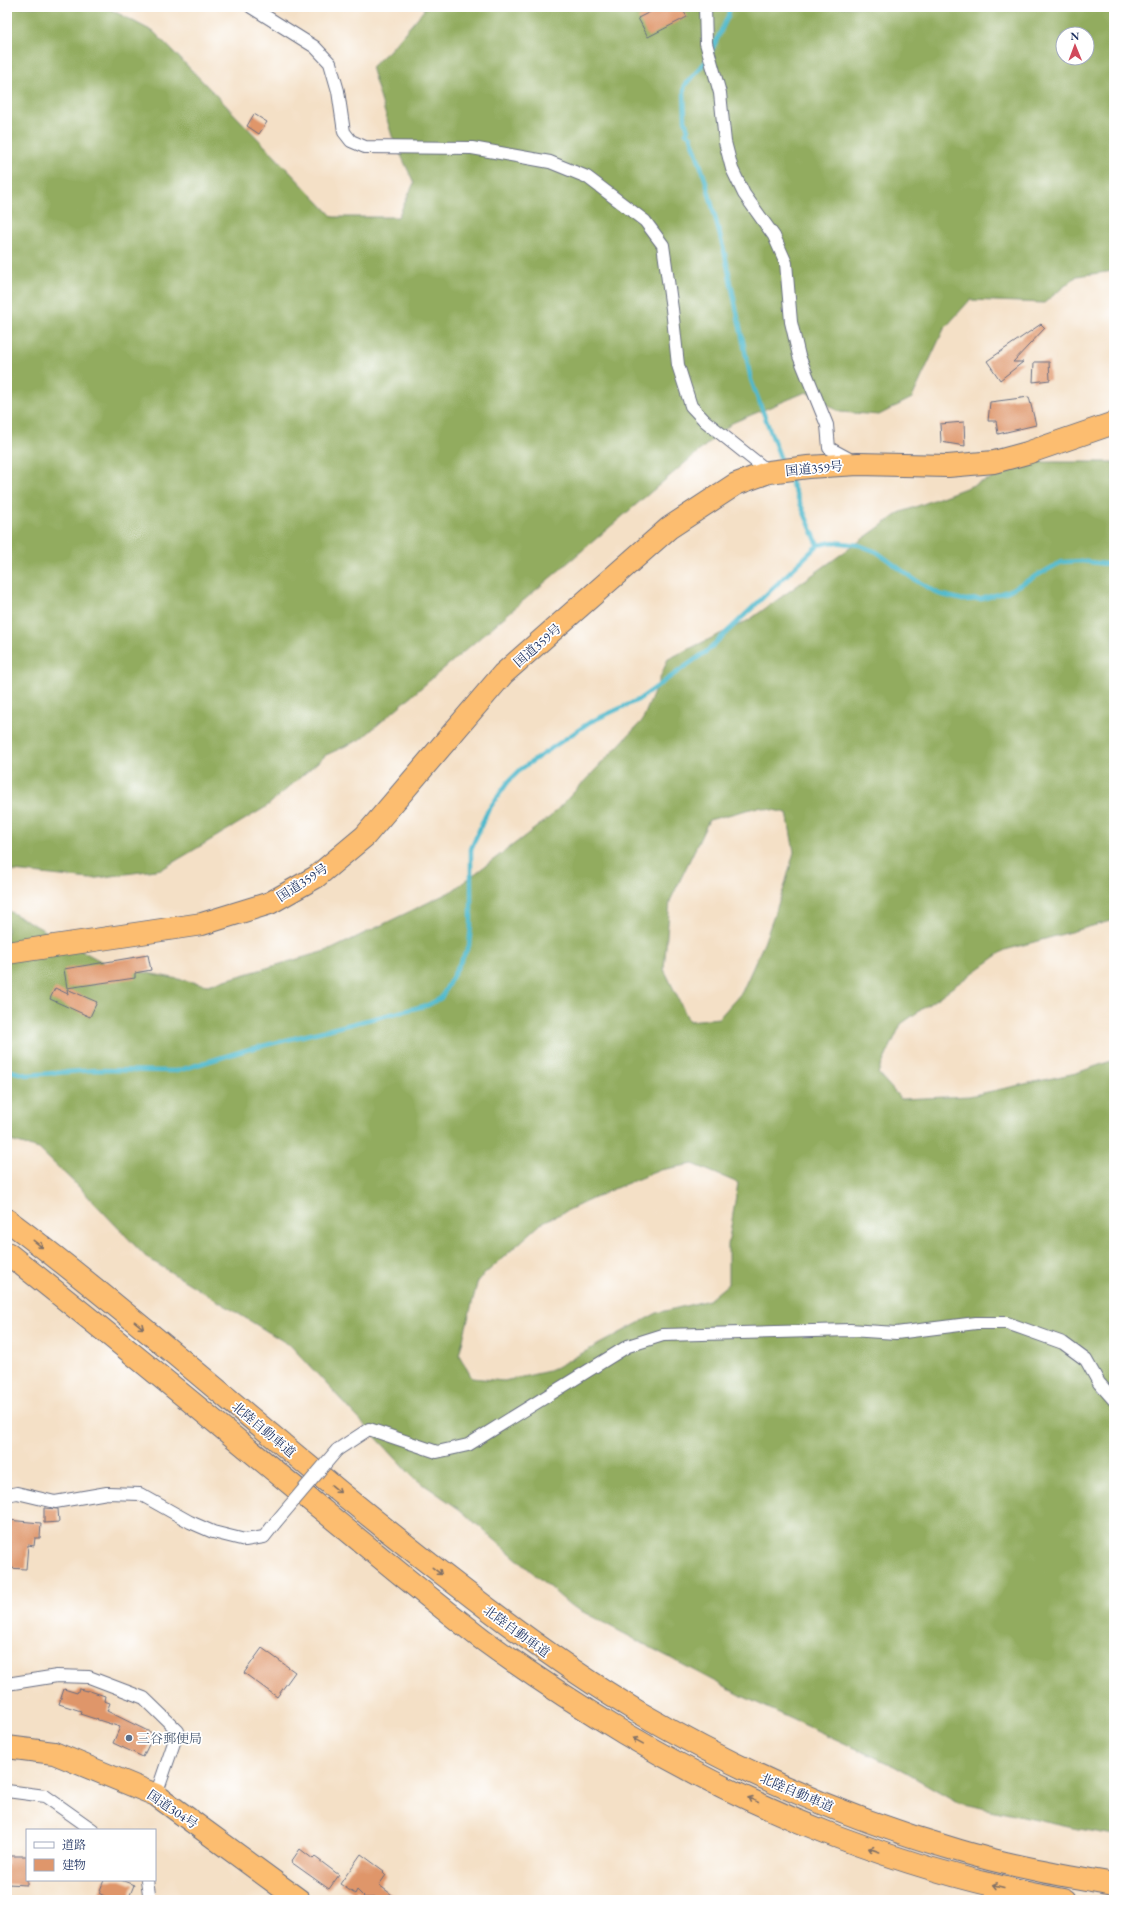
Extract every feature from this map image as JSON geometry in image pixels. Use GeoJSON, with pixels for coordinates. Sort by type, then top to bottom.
{"type":"FeatureCollection","features":[{"type":"Feature","properties":{"kind":"highway","name":"国道359号"},"geometry":{"type":"LineString","coordinates":[[8,952],[202,924],[270,903],[316,877],[366,836],[503,674],[669,528],[736,484],[769,472],[808,467],[858,464],[948,466],[994,462],[1027,454],[1114,423]]}},
{"type":"Feature","properties":{"kind":"highway","name":"北陸自動車道"},"geometry":{"type":"LineString","coordinates":[[7,1220],[146,1331],[417,1555],[498,1617],[561,1662],[640,1712],[724,1758],[805,1797],[884,1826],[961,1851],[1039,1870],[1114,1884]]}},
{"type":"Feature","properties":{"kind":"highway","name":"北陸自動車道"},"geometry":{"type":"LineString","coordinates":[[7,1253],[483,1640],[554,1688],[625,1733],[715,1782],[796,1820],[874,1850],[958,1876],[1033,1895],[1064,1900]]}},
{"type":"Feature","properties":{"kind":"highway","name":"国道304号"},"geometry":{"type":"LineString","coordinates":[[7,1747],[54,1753],[156,1795],[299,1900]]}},
{"type":"Feature","properties":{"kind":"street"},"geometry":{"type":"LineString","coordinates":[[251,7],[316,47],[330,63],[338,91],[344,132],[351,141],[365,147],[472,148],[550,162],[587,177],[646,221],[663,245],[678,365],[691,406],[706,421],[769,472]]}},
{"type":"Feature","properties":{"kind":"street"},"geometry":{"type":"LineString","coordinates":[[705,7],[706,42],[720,93],[725,142],[732,169],[744,194],[774,236],[786,263],[792,322],[799,356],[827,425],[829,448],[858,464]]}},
{"type":"Feature","properties":{"kind":"street"},"geometry":{"type":"LineString","coordinates":[[7,1495],[17,1493],[55,1502],[107,1493],[140,1494],[190,1522],[213,1532],[245,1540],[264,1537],[336,1450],[369,1429],[437,1452],[468,1445],[628,1346],[663,1335],[850,1330],[896,1333],[976,1323],[1007,1323],[1063,1343],[1086,1360],[1099,1383],[1114,1400]]}},
{"type":"Feature","properties":{"kind":"street"},"geometry":{"type":"LineString","coordinates":[[7,1684],[57,1676],[90,1677],[144,1698],[178,1731],[156,1795]]}},
{"type":"Feature","properties":{"kind":"street"},"geometry":{"type":"LineString","coordinates":[[7,1791],[45,1796],[92,1829]]}},
{"type":"Feature","properties":{"kind":"street"},"geometry":{"type":"LineString","coordinates":[[147,1881],[150,1900]]}},
{"type":"Feature","properties":{"kind":"green space"},"geometry":{"type":"Polygon","coordinates":[[[7,7],[106,7],[154,32],[333,217],[398,217],[414,183],[392,136],[371,67],[389,51],[424,10],[423,7],[1114,7],[1114,271],[1077,276],[1044,303],[970,300],[944,329],[912,398],[879,415],[840,412],[806,392],[732,423],[361,739],[326,755],[266,807],[162,869],[90,879],[13,871],[7,869],[7,7]]]}},
{"type":"Feature","properties":{"kind":"green space"},"geometry":{"type":"Polygon","coordinates":[[[1035,462],[1114,462],[1114,920],[1005,950],[901,1024],[878,1073],[901,1099],[969,1096],[1076,1073],[1114,1060],[1114,1835],[1073,1828],[959,1803],[894,1766],[744,1697],[570,1605],[459,1509],[413,1477],[291,1346],[146,1257],[81,1189],[39,1149],[7,1140],[7,910],[108,965],[208,985],[332,949],[452,891],[550,817],[642,721],[668,659],[749,620],[899,513],[1035,462]],[[758,807],[709,820],[670,901],[664,969],[689,1021],[719,1018],[742,992],[764,943],[784,888],[794,852],[787,813],[758,807]],[[693,1164],[660,1170],[611,1190],[543,1222],[478,1280],[459,1355],[472,1378],[504,1381],[549,1371],[657,1313],[709,1300],[728,1284],[728,1245],[738,1183],[693,1164]]]}},
{"type":"Feature","properties":{"kind":"building"},"geometry":{"type":"Polygon","coordinates":[[[660,7],[681,7],[687,17],[648,37],[638,18],[660,7]]]}},
{"type":"Feature","properties":{"kind":"building"},"geometry":{"type":"Polygon","coordinates":[[[254,114],[267,122],[259,134],[247,126],[254,114]]]}},
{"type":"Feature","properties":{"kind":"building"},"geometry":{"type":"Polygon","coordinates":[[[1041,324],[1045,328],[1013,362],[1023,362],[1000,380],[987,361],[1041,324]]]}},
{"type":"Feature","properties":{"kind":"building"},"geometry":{"type":"Polygon","coordinates":[[[1034,362],[1049,362],[1050,380],[1033,382],[1034,362]]]}},
{"type":"Feature","properties":{"kind":"building"},"geometry":{"type":"Polygon","coordinates":[[[1029,397],[1036,425],[998,434],[996,421],[988,421],[990,402],[1029,397]]]}},
{"type":"Feature","properties":{"kind":"building"},"geometry":{"type":"Polygon","coordinates":[[[964,422],[965,446],[941,442],[940,424],[964,422]]]}},
{"type":"Feature","properties":{"kind":"building"},"geometry":{"type":"Polygon","coordinates":[[[148,955],[151,970],[135,973],[135,978],[67,988],[64,969],[148,955]]]}},
{"type":"Feature","properties":{"kind":"building"},"geometry":{"type":"Polygon","coordinates":[[[55,988],[68,994],[67,989],[97,1002],[90,1017],[50,999],[55,988]]]}},
{"type":"Feature","properties":{"kind":"building"},"geometry":{"type":"Polygon","coordinates":[[[44,1508],[58,1509],[59,1522],[44,1523],[44,1508]]]}},
{"type":"Feature","properties":{"kind":"building"},"geometry":{"type":"Polygon","coordinates":[[[7,1520],[41,1523],[40,1538],[35,1538],[34,1546],[28,1545],[26,1569],[7,1568],[7,1520]]]}},
{"type":"Feature","properties":{"kind":"building"},"geometry":{"type":"Polygon","coordinates":[[[262,1648],[295,1672],[277,1697],[244,1673],[262,1648]]]}},
{"type":"Feature","properties":{"kind":"building"},"geometry":{"type":"Polygon","coordinates":[[[64,1689],[77,1693],[79,1689],[87,1690],[105,1696],[104,1701],[110,1703],[107,1711],[154,1734],[143,1757],[113,1743],[120,1727],[80,1714],[81,1711],[59,1704],[64,1689]]]}},
{"type":"Feature","properties":{"kind":"building"},"geometry":{"type":"Polygon","coordinates":[[[300,1849],[313,1859],[315,1857],[339,1875],[329,1889],[291,1862],[300,1849]]]}},
{"type":"Feature","properties":{"kind":"building"},"geometry":{"type":"Polygon","coordinates":[[[361,1854],[384,1871],[383,1872],[386,1875],[379,1885],[395,1897],[365,1898],[357,1890],[355,1894],[340,1884],[361,1854]]]}},
{"type":"Feature","properties":{"kind":"building"},"geometry":{"type":"Polygon","coordinates":[[[7,1856],[26,1856],[27,1885],[7,1884],[7,1856]]]}},
{"type":"Feature","properties":{"kind":"building"},"geometry":{"type":"Polygon","coordinates":[[[104,1881],[124,1881],[134,1885],[128,1900],[111,1900],[99,1893],[104,1881]]]}},
{"type":"Feature","properties":{"kind":"waterway"},"geometry":{"type":"LineString","coordinates":[[711,52],[728,16],[730,7]]}},
{"type":"Feature","properties":{"kind":"waterway"},"geometry":{"type":"LineString","coordinates":[[708,59],[685,85],[685,120],[688,130],[686,133],[691,137],[706,182],[725,255],[751,380],[783,465]]}},
{"type":"Feature","properties":{"kind":"waterway"},"geometry":{"type":"LineString","coordinates":[[788,475],[818,545]]}},
{"type":"Feature","properties":{"kind":"waterway"},"geometry":{"type":"LineString","coordinates":[[7,1070],[27,1075],[95,1070],[177,1071],[246,1050],[428,1005],[441,998],[469,946],[471,924],[471,849],[487,812],[508,782],[521,769],[590,722],[638,700],[707,651],[818,545],[833,542],[859,545],[877,552],[912,578],[939,594],[963,600],[982,599],[1008,591],[1062,562],[1081,561],[1114,565]]}},
{"type":"Feature","properties":{"kind":"place","name":"三谷郵便局"},"geometry":{"type":"Point","coordinates":[129,1738]}}]}
